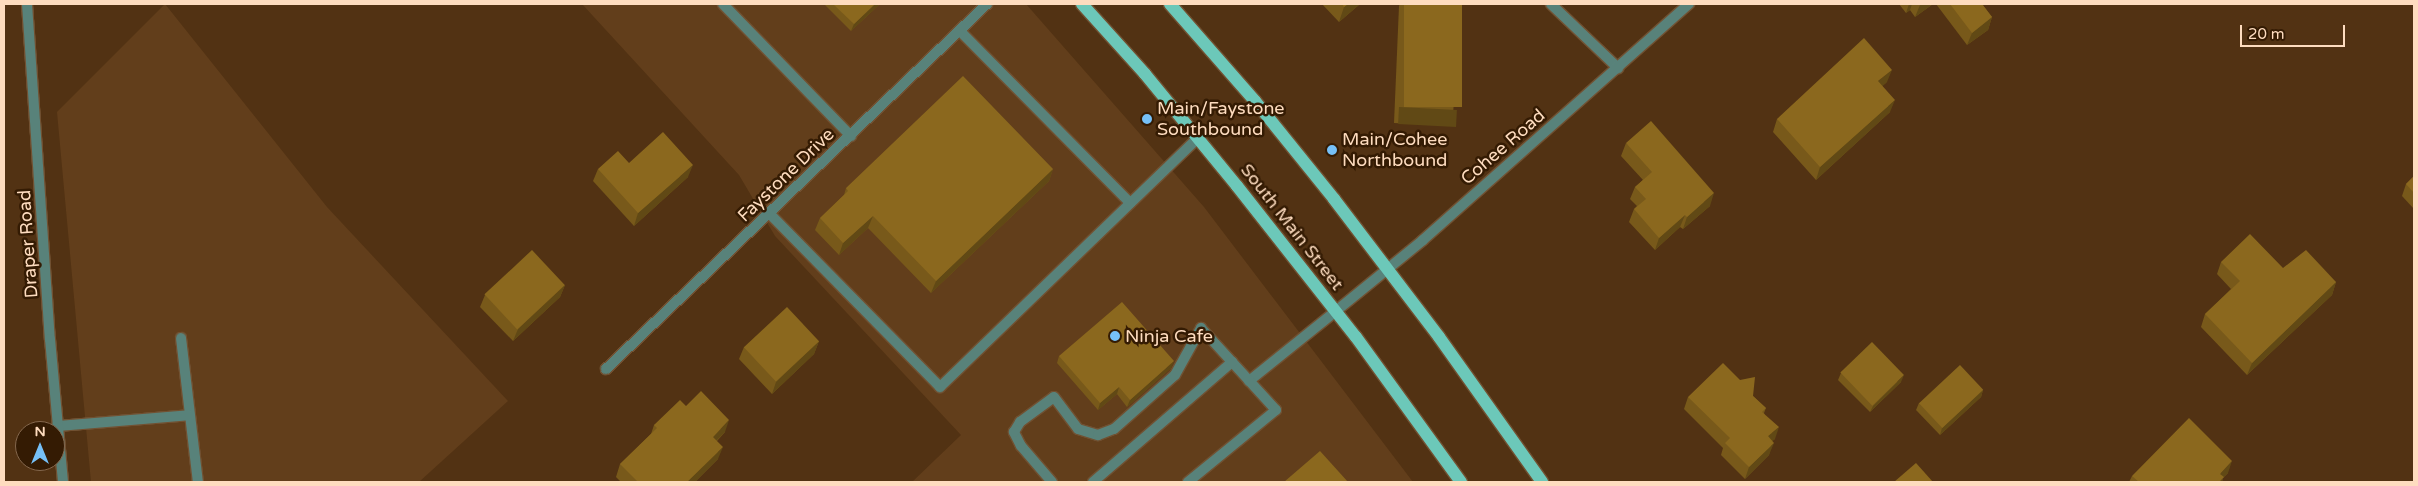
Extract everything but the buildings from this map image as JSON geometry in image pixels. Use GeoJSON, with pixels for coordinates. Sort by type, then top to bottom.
{"type":"FeatureCollection","features":[{"type":"Feature","properties":{"kind":"main road","name":"South Main Street"},"geometry":{"type":"LineString","coordinates":[[1082,4],[1198,138],[1336,311],[1461,482]]}},
{"type":"Feature","properties":{"kind":"main road"},"geometry":{"type":"LineString","coordinates":[[1170,4],[1255,101],[1388,269],[1542,482]]}},
{"type":"Feature","properties":{"kind":"street","name":"Draper Road"},"geometry":{"type":"LineString","coordinates":[[27,4],[57,421]]}},
{"type":"Feature","properties":{"kind":"street"},"geometry":{"type":"LineString","coordinates":[[723,4],[851,136]]}},
{"type":"Feature","properties":{"kind":"street","name":"Faystone Drive"},"geometry":{"type":"LineString","coordinates":[[606,369],[987,4]]}},
{"type":"Feature","properties":{"kind":"street"},"geometry":{"type":"LineString","coordinates":[[1551,4],[1618,68]]}},
{"type":"Feature","properties":{"kind":"street","name":"Cohee Road"},"geometry":{"type":"LineString","coordinates":[[1249,381],[1388,269],[1689,4]]}},
{"type":"Feature","properties":{"kind":"street"},"geometry":{"type":"LineString","coordinates":[[960,31],[1130,203]]}},
{"type":"Feature","properties":{"kind":"street"},"geometry":{"type":"LineString","coordinates":[[769,213],[940,387],[1198,138]]}},
{"type":"Feature","properties":{"kind":"street"},"geometry":{"type":"LineString","coordinates":[[1052,482],[1020,446],[1014,432],[1020,422],[1054,397],[1078,429],[1098,435],[1114,429],[1175,375],[1201,328],[1276,410],[1188,482]]}},
{"type":"Feature","properties":{"kind":"street"},"geometry":{"type":"LineString","coordinates":[[181,338],[198,482]]}},
{"type":"Feature","properties":{"kind":"street"},"geometry":{"type":"LineString","coordinates":[[1093,482],[1232,362]]}},
{"type":"Feature","properties":{"kind":"street"},"geometry":{"type":"LineString","coordinates":[[65,425],[190,415]]}},
{"type":"Feature","properties":{"kind":"shaded area"},"geometry":{"type":"Polygon","coordinates":[[[165,4],[327,207],[508,401],[419,482],[91,482],[57,112],[165,4]]]}},
{"type":"Feature","properties":{"kind":"shaded area"},"geometry":{"type":"Polygon","coordinates":[[[582,4],[1026,4],[1204,207],[1413,482],[912,482],[961,435],[775,236],[739,175],[582,4]]]}},
{"type":"Feature","properties":{"kind":"place","name":"Main/Faystone Southbound"},"geometry":{"type":"Point","coordinates":[1147,119]}},
{"type":"Feature","properties":{"kind":"place","name":"Main/Cohee Northbound"},"geometry":{"type":"Point","coordinates":[1332,150]}},
{"type":"Feature","properties":{"kind":"place","name":"Ninja Cafe"},"geometry":{"type":"Point","coordinates":[1115,336]}}]}
